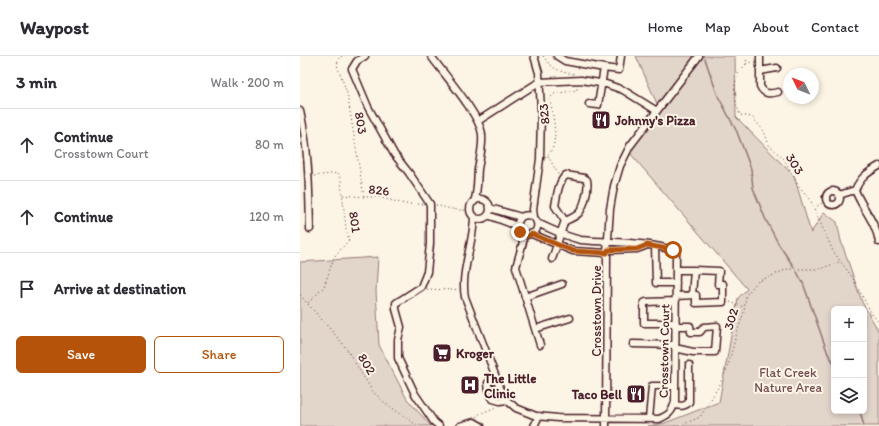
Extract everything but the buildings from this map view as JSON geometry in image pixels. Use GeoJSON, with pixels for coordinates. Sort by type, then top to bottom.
{"type":"FeatureCollection","features":[{"type":"Feature","properties":{"kind":"street"},"geometry":{"type":"LineString","coordinates":[[365,56],[357,61],[352,69],[354,78],[394,154],[430,204],[430,244],[427,272],[421,287],[396,303],[396,309],[401,327],[398,340],[398,358],[415,394],[434,422],[439,426]]}},
{"type":"Feature","properties":{"kind":"street"},"geometry":{"type":"LineString","coordinates":[[431,56],[478,121],[482,134],[477,193],[471,209],[477,217]]}},
{"type":"Feature","properties":{"kind":"street"},"geometry":{"type":"LineString","coordinates":[[523,242],[537,230],[530,218],[533,209],[540,159],[541,111],[539,73],[534,56]]}},
{"type":"Feature","properties":{"kind":"street"},"geometry":{"type":"LineString","coordinates":[[557,56],[566,62],[619,70],[621,56]]}},
{"type":"Feature","properties":{"kind":"street","name":"Crosstown Drive"},"geometry":{"type":"LineString","coordinates":[[606,423],[608,242],[610,209],[614,186],[620,166],[630,146],[699,56]]}},
{"type":"Feature","properties":{"kind":"street"},"geometry":{"type":"LineString","coordinates":[[760,58],[760,86],[762,91],[768,94],[778,92]]}},
{"type":"Feature","properties":{"kind":"street"},"geometry":{"type":"LineString","coordinates":[[590,104],[598,105],[604,68]]}},
{"type":"Feature","properties":{"kind":"street"},"geometry":{"type":"LineString","coordinates":[[760,71],[777,68]]}},
{"type":"Feature","properties":{"kind":"street"},"geometry":{"type":"LineString","coordinates":[[478,121],[539,82],[579,80],[602,83],[623,90],[657,111]]}},
{"type":"Feature","properties":{"kind":"street"},"geometry":{"type":"LineString","coordinates":[[300,111],[305,135],[308,168],[310,229]]}},
{"type":"Feature","properties":{"kind":"street"},"geometry":{"type":"LineString","coordinates":[[879,166],[866,173],[860,179],[855,190],[860,202],[874,224],[879,242]]}},
{"type":"Feature","properties":{"kind":"street"},"geometry":{"type":"LineString","coordinates":[[300,169],[308,168]]}},
{"type":"Feature","properties":{"kind":"street"},"geometry":{"type":"LineString","coordinates":[[566,175],[584,178],[587,180],[588,186],[582,210],[578,215],[565,220],[555,206],[561,180],[566,175]]}},
{"type":"Feature","properties":{"kind":"street"},"geometry":{"type":"LineString","coordinates":[[839,195],[840,200],[835,204],[829,204],[827,196],[830,192],[834,192],[839,195],[855,190]]}},
{"type":"Feature","properties":{"kind":"street"},"geometry":{"type":"LineString","coordinates":[[477,193],[481,199],[488,203],[489,211],[486,217],[477,217]]}},
{"type":"Feature","properties":{"kind":"street"},"geometry":{"type":"LineString","coordinates":[[474,202],[481,199]]}},
{"type":"Feature","properties":{"kind":"street"},"geometry":{"type":"LineString","coordinates":[[489,211],[530,218],[559,238]]}},
{"type":"Feature","properties":{"kind":"street"},"geometry":{"type":"LineString","coordinates":[[489,211],[517,226],[522,234],[523,242],[516,267],[540,345]]}},
{"type":"Feature","properties":{"kind":"street"},"geometry":{"type":"LineString","coordinates":[[477,217],[474,225],[463,287],[464,297],[495,377],[506,400]]}},
{"type":"Feature","properties":{"kind":"street"},"geometry":{"type":"LineString","coordinates":[[517,226],[518,223],[530,218]]}},
{"type":"Feature","properties":{"kind":"street"},"geometry":{"type":"LineString","coordinates":[[552,259],[565,220]]}},
{"type":"Feature","properties":{"kind":"street"},"geometry":{"type":"LineString","coordinates":[[522,234],[531,235],[550,242],[559,238]]}},
{"type":"Feature","properties":{"kind":"street","name":"Crosstown Court"},"geometry":{"type":"LineString","coordinates":[[495,377],[488,383],[493,399],[500,401],[506,400],[516,408],[539,416],[606,423],[659,419],[668,415],[673,409],[675,386],[676,253],[673,250],[630,242],[579,240],[570,236],[559,238]]}},
{"type":"Feature","properties":{"kind":"street"},"geometry":{"type":"LineString","coordinates":[[550,242],[559,238]]}},
{"type":"Feature","properties":{"kind":"street","name":"Crosstown Court"},"geometry":{"type":"LineString","coordinates":[[559,238],[573,251],[637,249],[647,245]]}},
{"type":"Feature","properties":{"kind":"street"},"geometry":{"type":"LineString","coordinates":[[655,246],[656,283],[676,283]]}},
{"type":"Feature","properties":{"kind":"street"},"geometry":{"type":"LineString","coordinates":[[633,344],[675,346],[693,352],[715,352],[717,326],[704,327],[700,332],[691,332],[690,326],[644,323],[644,303],[646,302],[696,295],[696,303],[723,302],[723,284],[718,284],[719,271],[676,270]]}},
{"type":"Feature","properties":{"kind":"street"},"geometry":{"type":"LineString","coordinates":[[692,295],[694,270]]}},
{"type":"Feature","properties":{"kind":"street"},"geometry":{"type":"LineString","coordinates":[[525,297],[562,284]]}},
{"type":"Feature","properties":{"kind":"street"},"geometry":{"type":"LineString","coordinates":[[535,329],[570,318]]}},
{"type":"Feature","properties":{"kind":"street"},"geometry":{"type":"LineString","coordinates":[[674,405],[682,406],[689,402],[689,365]]}},
{"type":"Feature","properties":{"kind":"street"},"geometry":{"type":"LineString","coordinates":[[650,419],[652,386],[675,386]]}},
{"type":"Feature","properties":{"kind":"street"},"geometry":{"type":"LineString","coordinates":[[534,426],[539,416]]}},
{"type":"Feature","properties":{"kind":"street"},"geometry":{"type":"LineString","coordinates":[[460,426],[474,422],[481,426]]}},
{"type":"Feature","properties":{"kind":"path","name":"803"},"geometry":{"type":"LineString","coordinates":[[342,56],[339,58],[337,65],[347,93],[364,197]]}},
{"type":"Feature","properties":{"kind":"path"},"geometry":{"type":"LineString","coordinates":[[543,56],[548,64],[559,72],[573,74],[577,76],[579,80]]}},
{"type":"Feature","properties":{"kind":"path"},"geometry":{"type":"LineString","coordinates":[[746,64],[747,56]]}},
{"type":"Feature","properties":{"kind":"path"},"geometry":{"type":"LineString","coordinates":[[746,64],[760,58]]}},
{"type":"Feature","properties":{"kind":"path","name":"303"},"geometry":{"type":"LineString","coordinates":[[746,64],[736,77],[736,105],[740,115],[752,117],[764,131],[769,146],[784,158],[798,185],[810,199],[833,251],[852,277],[872,314],[879,323]]}},
{"type":"Feature","properties":{"kind":"path","name":"823"},"geometry":{"type":"LineString","coordinates":[[548,156],[554,145],[554,128],[550,98],[554,94],[577,90],[579,80]]}},
{"type":"Feature","properties":{"kind":"path"},"geometry":{"type":"LineString","coordinates":[[540,159],[548,156],[555,172],[561,180]]}},
{"type":"Feature","properties":{"kind":"path","name":"801"},"geometry":{"type":"LineString","coordinates":[[308,177],[338,173],[341,181],[346,229],[349,240],[334,257],[324,287],[308,303]]}},
{"type":"Feature","properties":{"kind":"path","name":"826"},"geometry":{"type":"LineString","coordinates":[[342,195],[378,197],[405,204],[430,204],[455,209],[471,209]]}},
{"type":"Feature","properties":{"kind":"path"},"geometry":{"type":"LineString","coordinates":[[814,208],[827,200]]}},
{"type":"Feature","properties":{"kind":"path","name":"302"},"geometry":{"type":"LineString","coordinates":[[675,426],[682,425],[700,417],[719,386],[728,366],[746,295],[757,282],[788,269],[820,269],[840,261]]}},
{"type":"Feature","properties":{"kind":"path"},"geometry":{"type":"LineString","coordinates":[[421,287],[453,290]]}},
{"type":"Feature","properties":{"kind":"path"},"geometry":{"type":"LineString","coordinates":[[300,295],[308,303]]}},
{"type":"Feature","properties":{"kind":"path"},"geometry":{"type":"LineString","coordinates":[[723,302],[744,307]]}},
{"type":"Feature","properties":{"kind":"path","name":"802"},"geometry":{"type":"LineString","coordinates":[[308,303],[344,345],[373,392],[385,403],[418,426]]}},
{"type":"Feature","properties":{"kind":"path"},"geometry":{"type":"LineString","coordinates":[[468,423],[479,414],[494,408],[496,405]]}},
{"type":"Feature","properties":{"kind":"green space","name":"Flat Creek Nature Area"},"geometry":{"type":"Polygon","coordinates":[[[636,56],[735,56],[736,117],[794,176],[811,233],[824,212],[837,222],[841,241],[864,306],[831,306],[831,414],[867,414],[867,311],[879,332],[879,426],[648,426],[665,423],[719,402],[738,298],[747,289],[629,152],[657,104],[636,56]]]}},
{"type":"Feature","properties":{"kind":"green space"},"geometry":{"type":"Polygon","coordinates":[[[378,257],[376,291],[379,345],[407,399],[431,426],[300,426],[300,262],[378,257]]]}},
{"type":"Feature","properties":{"kind":"waterway"},"geometry":{"type":"LineString","coordinates":[[705,59],[718,96],[737,132],[751,169],[753,188],[765,218],[779,245],[794,267]]}},
{"type":"Feature","properties":{"kind":"waterway"},"geometry":{"type":"LineString","coordinates":[[797,272],[803,283],[828,354],[831,358]]}},
{"type":"Feature","properties":{"kind":"waterway"},"geometry":{"type":"LineString","coordinates":[[861,414],[864,426]]}},
{"type":"Feature","properties":{"kind":"place","name":"Johnny's Pizza"},"geometry":{"type":"Point","coordinates":[601,120]}},
{"type":"Feature","properties":{"kind":"place","name":"Kroger"},"geometry":{"type":"Point","coordinates":[442,353]}},
{"type":"Feature","properties":{"kind":"place","name":"The Little Clinic"},"geometry":{"type":"Point","coordinates":[470,385]}},
{"type":"Feature","properties":{"kind":"place","name":"Taco Bell"},"geometry":{"type":"Point","coordinates":[636,394]}},
{"type":"Feature","properties":{"kind":"route"},"geometry":{"type":"LineString","coordinates":[[520,232],[527,236],[532,234],[573,251],[607,253],[608,250],[637,249],[647,245],[673,250]]}}]}
